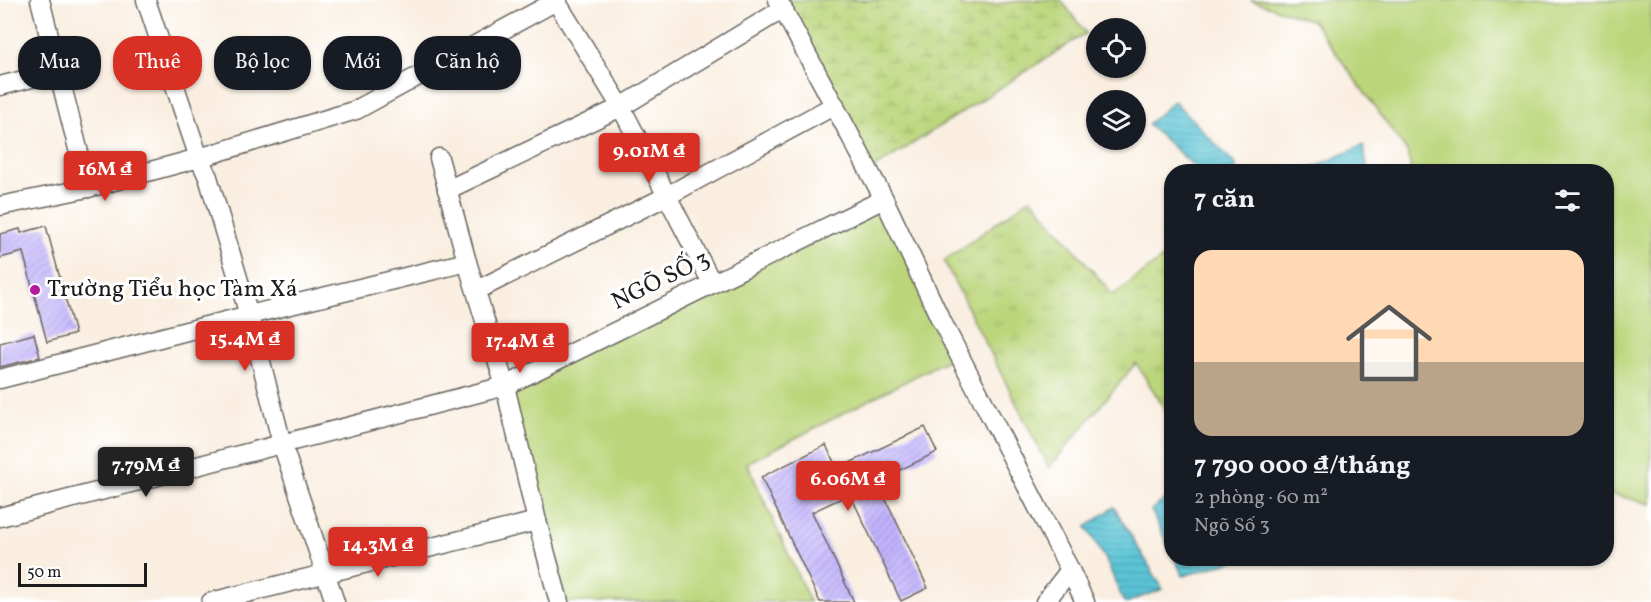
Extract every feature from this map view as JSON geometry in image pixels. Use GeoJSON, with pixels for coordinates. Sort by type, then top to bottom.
{"type":"FeatureCollection","features":[{"type":"Feature","properties":{"kind":"street"},"geometry":{"type":"LineString","coordinates":[[40,0],[50,36]]}},
{"type":"Feature","properties":{"kind":"street"},"geometry":{"type":"LineString","coordinates":[[146,0],[208,177],[249,315],[282,444],[335,602]]}},
{"type":"Feature","properties":{"kind":"street"},"geometry":{"type":"LineString","coordinates":[[0,206],[88,188],[200,158],[356,110],[557,1],[621,107],[712,283]]}},
{"type":"Feature","properties":{"kind":"street"},"geometry":{"type":"LineString","coordinates":[[447,190],[621,107],[780,4],[884,199],[939,316],[1085,602]]}},
{"type":"Feature","properties":{"kind":"street"},"geometry":{"type":"LineString","coordinates":[[0,86],[18,81]]}},
{"type":"Feature","properties":{"kind":"street"},"geometry":{"type":"LineString","coordinates":[[64,90],[88,188]]}},
{"type":"Feature","properties":{"kind":"street"},"geometry":{"type":"LineString","coordinates":[[477,290],[667,196],[835,105]]}},
{"type":"Feature","properties":{"kind":"street"},"geometry":{"type":"LineString","coordinates":[[439,158],[467,262],[505,386],[559,602]]}},
{"type":"Feature","properties":{"kind":"street","name":"NGÕ SỐ 3"},"geometry":{"type":"LineString","coordinates":[[282,444],[505,386],[884,199]]}},
{"type":"Feature","properties":{"kind":"street"},"geometry":{"type":"LineString","coordinates":[[0,379],[467,262]]}},
{"type":"Feature","properties":{"kind":"street"},"geometry":{"type":"LineString","coordinates":[[0,518],[282,444]]}},
{"type":"Feature","properties":{"kind":"street"},"geometry":{"type":"LineString","coordinates":[[211,602],[537,521]]}},
{"type":"Feature","properties":{"kind":"street"},"geometry":{"type":"LineString","coordinates":[[1045,602],[1070,570]]}},
{"type":"Feature","properties":{"kind":"green space"},"geometry":{"type":"Polygon","coordinates":[[[777,0],[961,0],[962,8],[1029,0],[1061,0],[1086,33],[870,171],[777,0]]]}},
{"type":"Feature","properties":{"kind":"green space"},"geometry":{"type":"Polygon","coordinates":[[[1250,0],[1651,0],[1651,504],[1614,495],[1614,164],[1410,164],[1408,153],[1313,21],[1250,0]]]}},
{"type":"Feature","properties":{"kind":"green space"},"geometry":{"type":"Polygon","coordinates":[[[1031,198],[1113,295],[1164,257],[1164,408],[1136,363],[1049,468],[944,261],[1031,198]]]}},
{"type":"Feature","properties":{"kind":"green space"},"geometry":{"type":"Polygon","coordinates":[[[884,199],[951,358],[747,463],[810,602],[567,602],[505,386],[884,199]]]}},
{"type":"Feature","properties":{"kind":"water"},"geometry":{"type":"Polygon","coordinates":[[[1174,101],[1235,164],[1191,164],[1148,124],[1174,101]]]}},
{"type":"Feature","properties":{"kind":"water"},"geometry":{"type":"Polygon","coordinates":[[[1363,145],[1367,164],[1321,164],[1363,145]]]}},
{"type":"Feature","properties":{"kind":"water"},"geometry":{"type":"Polygon","coordinates":[[[1164,500],[1164,537],[1151,510],[1164,500]]]}},
{"type":"Feature","properties":{"kind":"water"},"geometry":{"type":"Polygon","coordinates":[[[1114,507],[1163,589],[1128,602],[1124,602],[1105,558],[1086,527],[1114,507]]]}},
{"type":"Feature","properties":{"kind":"water"},"geometry":{"type":"Polygon","coordinates":[[[1178,566],[1216,566],[1183,576],[1178,566]]]}},
{"type":"Feature","properties":{"kind":"building"},"geometry":{"type":"Polygon","coordinates":[[[46,226],[75,334],[47,342],[23,252],[0,258],[0,234],[20,229],[21,233],[46,226]]]}},
{"type":"Feature","properties":{"kind":"building"},"geometry":{"type":"Polygon","coordinates":[[[34,334],[40,357],[0,367],[0,343],[34,334]]]}},
{"type":"Feature","properties":{"kind":"building"},"geometry":{"type":"Polygon","coordinates":[[[925,427],[937,452],[877,481],[928,588],[901,601],[850,494],[812,512],[854,602],[820,602],[761,477],[826,445],[837,469],[925,427]]]}},
{"type":"Feature","properties":{"kind":"place","name":"Trường Tiểu học Tàm Xá"},"geometry":{"type":"Point","coordinates":[35,290]}}]}
